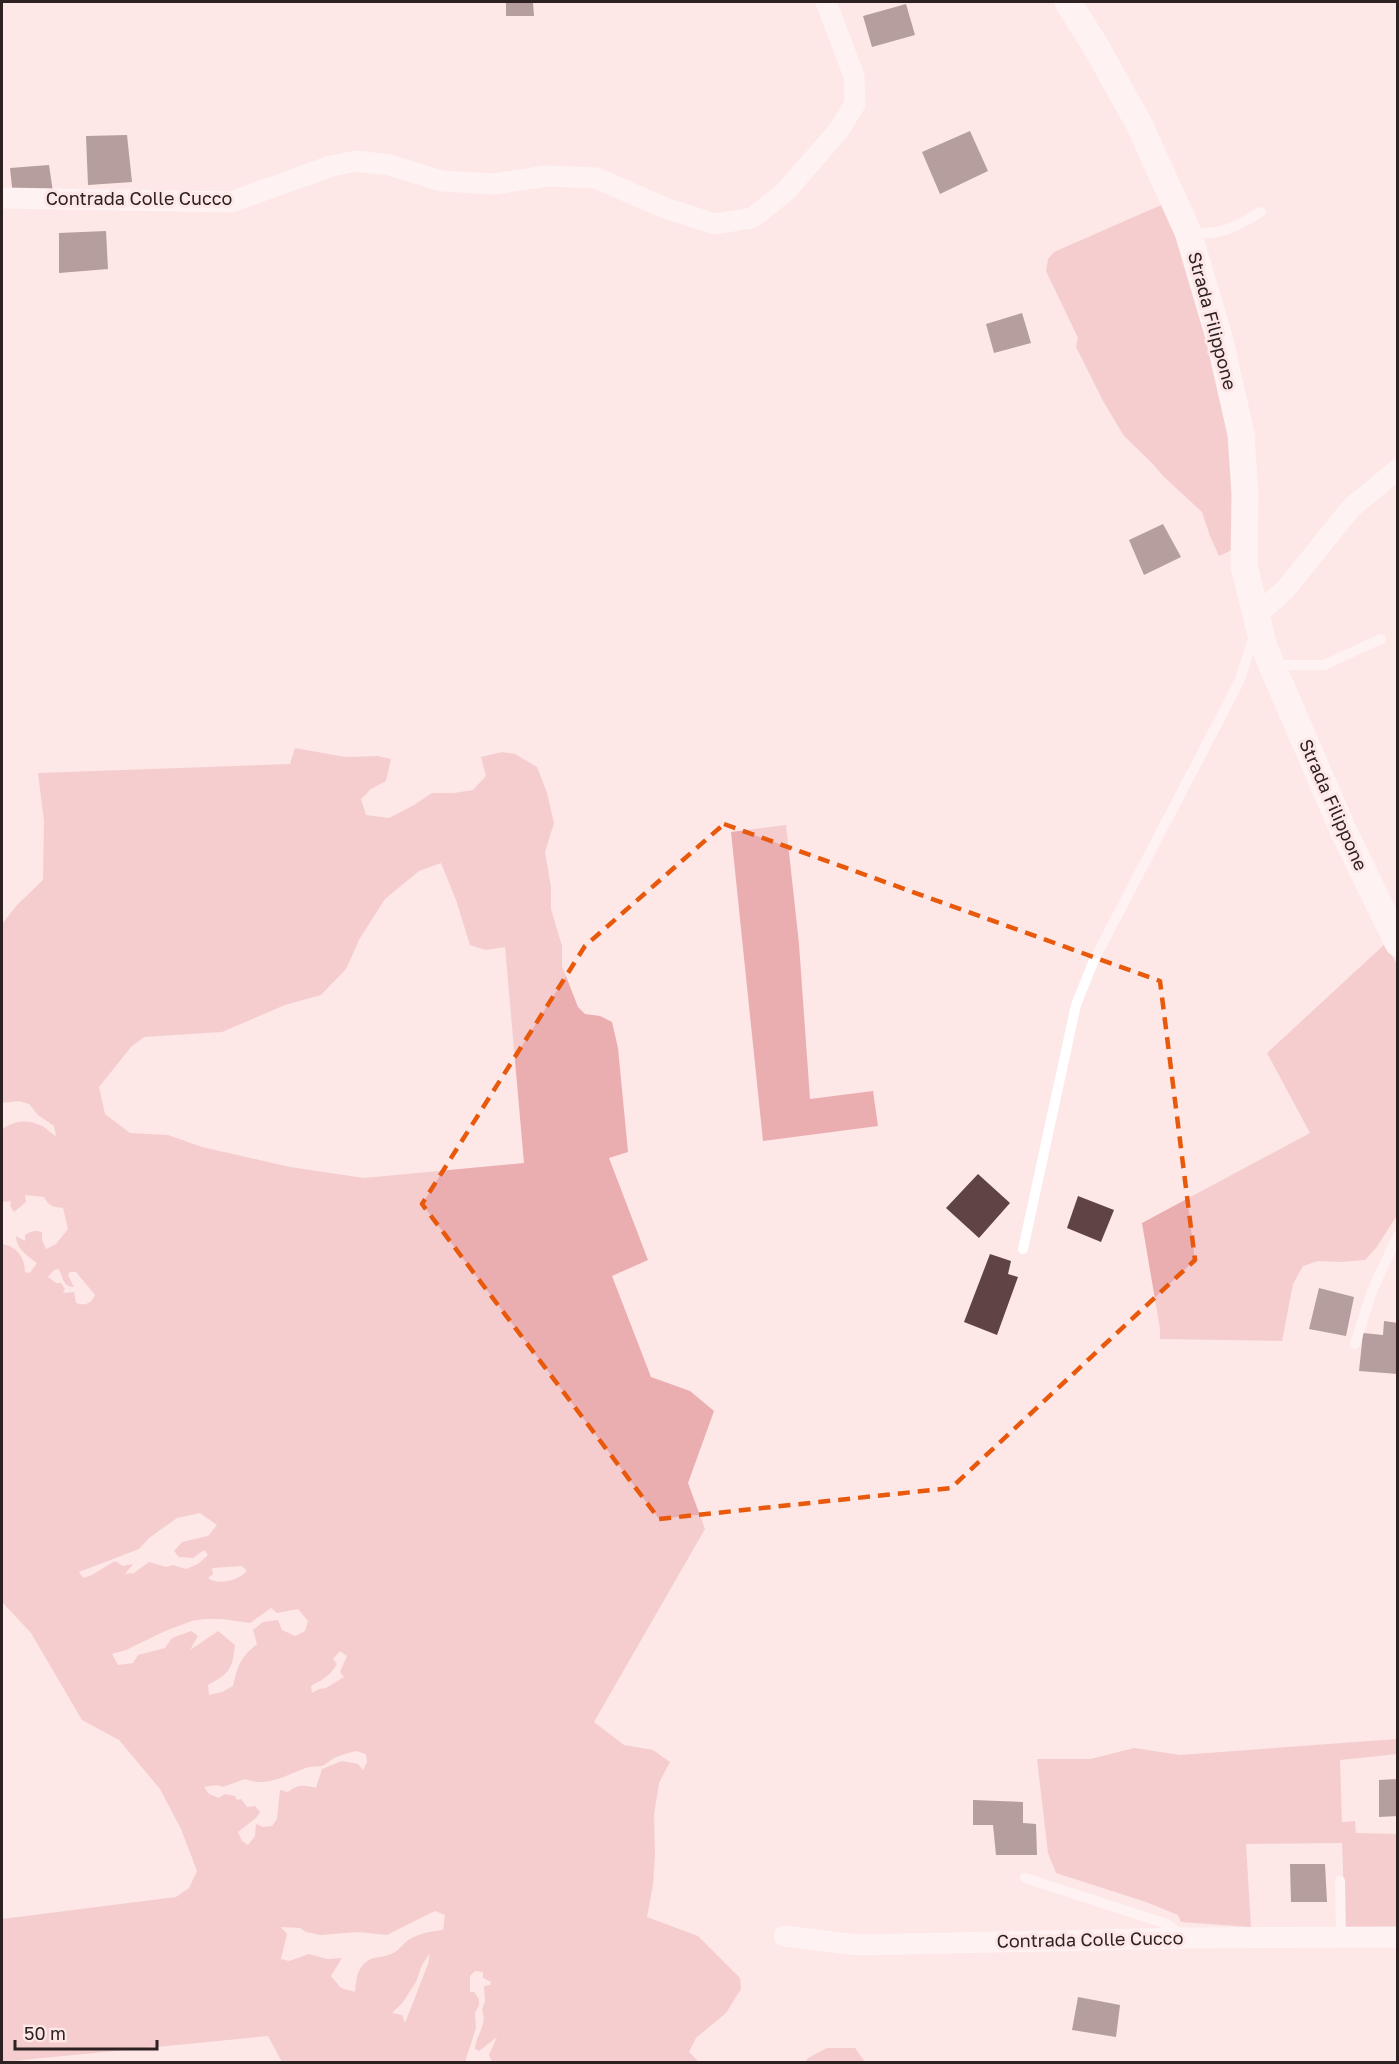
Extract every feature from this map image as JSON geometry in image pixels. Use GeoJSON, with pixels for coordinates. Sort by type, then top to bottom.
{"type":"FeatureCollection","features":[{"type":"Feature","properties":{"kind":"street","name":"Contrada Colle Cucco"},"geometry":{"type":"LineString","coordinates":[[2,198],[231,202],[331,166],[356,161],[389,165],[442,181],[494,184],[547,176],[596,178],[665,208],[715,224],[752,218],[785,192],[839,130],[855,104],[854,76],[826,2]]}},
{"type":"Feature","properties":{"kind":"street","name":"Strada Filippone"},"geometry":{"type":"LineString","coordinates":[[1068,2],[1139,124],[1188,232],[1219,337],[1241,434],[1245,494],[1244,566],[1264,647],[1344,832],[1398,943]]}},
{"type":"Feature","properties":{"kind":"street"},"geometry":{"type":"LineString","coordinates":[[1257,619],[1285,590],[1351,508],[1398,469]]}},
{"type":"Feature","properties":{"kind":"street","name":"Contrada Colle Cucco"},"geometry":{"type":"LineString","coordinates":[[784,1936],[858,1945],[1186,1938],[1398,1937]]}},
{"type":"Feature","properties":{"kind":"lane"},"geometry":{"type":"LineString","coordinates":[[1188,232],[1207,235],[1234,228],[1261,212]]}},
{"type":"Feature","properties":{"kind":"lane"},"geometry":{"type":"LineString","coordinates":[[1023,1249],[1076,1005],[1094,960],[1239,682],[1249,654],[1257,619]]}},
{"type":"Feature","properties":{"kind":"lane"},"geometry":{"type":"LineString","coordinates":[[1272,665],[1324,665],[1381,639]]}},
{"type":"Feature","properties":{"kind":"lane"},"geometry":{"type":"LineString","coordinates":[[1355,1344],[1372,1291],[1398,1235]]}},
{"type":"Feature","properties":{"kind":"lane"},"geometry":{"type":"LineString","coordinates":[[1025,1878],[1167,1924],[1186,1938]]}},
{"type":"Feature","properties":{"kind":"lane"},"geometry":{"type":"LineString","coordinates":[[1340,1881],[1341,1937]]}},
{"type":"Feature","properties":{"kind":"highlighted area"},"geometry":{"type":"Polygon","coordinates":[[[724,824],[1160,981],[1195,1260],[951,1488],[659,1519],[422,1204],[585,946],[724,824]]]}},
{"type":"Feature","properties":{"kind":"shaded area"},"geometry":{"type":"Polygon","coordinates":[[[1168,202],[1202,302],[1231,447],[1234,549],[1219,556],[1202,512],[1124,436],[1103,401],[1076,347],[1078,338],[1046,271],[1048,259],[1054,252],[1168,202]]]}},
{"type":"Feature","properties":{"kind":"shaded area"},"geometry":{"type":"Polygon","coordinates":[[[295,748],[345,757],[377,756],[391,759],[386,781],[371,789],[361,799],[366,815],[389,818],[432,793],[473,790],[486,776],[481,757],[502,752],[515,754],[537,767],[547,793],[554,823],[545,852],[551,887],[551,909],[562,946],[562,966],[578,1007],[585,1014],[600,1016],[612,1022],[618,1048],[628,1152],[609,1158],[648,1260],[612,1276],[651,1377],[690,1391],[714,1411],[688,1483],[705,1529],[594,1722],[624,1745],[653,1750],[670,1762],[659,1783],[654,1815],[653,1885],[647,1917],[698,1936],[740,1978],[741,1989],[726,2013],[696,2038],[689,2052],[699,2062],[492,2062],[489,2055],[497,2037],[479,2051],[475,2049],[484,2021],[482,2010],[485,2001],[484,1986],[490,1985],[491,1982],[483,1978],[483,1972],[475,1971],[470,1976],[470,1992],[474,1992],[479,1999],[479,2005],[475,2013],[476,2028],[465,2062],[282,2062],[268,2036],[2,2062],[2,1919],[176,1897],[189,1888],[197,1871],[181,1829],[160,1789],[119,1740],[82,1720],[31,1633],[2,1602],[2,1244],[12,1247],[19,1253],[25,1272],[30,1273],[37,1263],[20,1248],[16,1236],[25,1241],[25,1235],[35,1231],[42,1232],[42,1240],[46,1249],[56,1244],[68,1229],[63,1208],[52,1206],[44,1197],[25,1195],[26,1202],[14,1212],[10,1206],[11,1201],[2,1202],[2,1129],[11,1124],[30,1122],[42,1126],[56,1136],[54,1126],[38,1115],[29,1104],[19,1101],[2,1103],[2,924],[17,905],[43,880],[44,821],[38,773],[290,764],[295,748]],[[441,863],[419,871],[385,899],[360,938],[346,969],[321,995],[285,1005],[222,1032],[144,1037],[131,1047],[99,1087],[105,1114],[130,1133],[168,1135],[202,1147],[290,1167],[364,1178],[524,1163],[505,947],[486,950],[470,945],[456,900],[441,863]],[[58,1269],[48,1277],[56,1283],[61,1283],[65,1289],[63,1293],[74,1292],[76,1303],[87,1304],[95,1295],[76,1272],[70,1272],[68,1275],[74,1287],[65,1283],[58,1269]],[[200,1513],[177,1518],[149,1538],[139,1549],[79,1572],[83,1578],[115,1561],[123,1566],[133,1564],[125,1574],[134,1573],[149,1562],[186,1569],[198,1564],[208,1555],[204,1550],[193,1558],[179,1557],[174,1551],[182,1542],[208,1536],[217,1525],[200,1513]],[[242,1566],[212,1568],[213,1574],[208,1578],[223,1582],[234,1579],[247,1571],[242,1566]],[[271,1608],[250,1623],[222,1619],[192,1621],[112,1654],[118,1665],[133,1663],[138,1655],[165,1648],[172,1638],[191,1631],[198,1636],[190,1650],[218,1631],[235,1645],[234,1653],[229,1670],[208,1685],[209,1695],[233,1686],[240,1662],[257,1644],[253,1630],[263,1622],[278,1620],[282,1630],[295,1636],[305,1631],[308,1621],[298,1609],[277,1613],[271,1608]],[[340,1651],[333,1659],[337,1664],[329,1675],[311,1686],[312,1693],[344,1677],[340,1672],[347,1656],[340,1651]],[[356,1751],[334,1758],[322,1766],[305,1768],[274,1780],[260,1782],[245,1779],[223,1787],[217,1785],[204,1787],[209,1794],[219,1798],[225,1794],[235,1796],[237,1800],[241,1799],[247,1807],[255,1806],[260,1812],[238,1832],[242,1841],[248,1845],[255,1836],[256,1824],[263,1827],[272,1826],[277,1819],[280,1790],[288,1792],[301,1786],[316,1788],[322,1769],[342,1761],[358,1764],[363,1770],[367,1762],[366,1754],[356,1751]],[[435,1911],[387,1935],[358,1932],[320,1935],[300,1928],[281,1927],[287,1934],[281,1959],[289,1961],[309,1954],[327,1959],[342,1958],[331,1976],[341,1988],[355,1992],[358,1974],[366,1962],[372,1958],[394,1953],[415,1936],[443,1930],[445,1915],[435,1911]],[[430,1953],[422,1965],[416,1982],[403,2002],[392,2013],[402,2015],[405,2023],[428,1964],[430,1953]]]}},
{"type":"Feature","properties":{"kind":"shaded area"},"geometry":{"type":"Polygon","coordinates":[[[786,825],[799,944],[810,1099],[873,1091],[878,1126],[763,1141],[731,832],[786,825]]]}},
{"type":"Feature","properties":{"kind":"shaded area"},"geometry":{"type":"Polygon","coordinates":[[[1386,943],[1398,967],[1398,1214],[1376,1248],[1365,1260],[1318,1261],[1303,1266],[1293,1284],[1282,1341],[1160,1339],[1142,1223],[1310,1133],[1267,1053],[1386,943]]]}},
{"type":"Feature","properties":{"kind":"shaded area"},"geometry":{"type":"Polygon","coordinates":[[[1397,1739],[1397,1754],[1340,1760],[1342,1822],[1355,1821],[1356,1833],[1397,1834],[1397,1928],[1345,1927],[1342,1843],[1246,1844],[1251,1927],[1181,1922],[1178,1915],[1146,1902],[1056,1873],[1048,1853],[1037,1759],[1091,1759],[1134,1748],[1180,1755],[1397,1739]]]}},
{"type":"Feature","properties":{"kind":"shaded area"},"geometry":{"type":"Polygon","coordinates":[[[827,2048],[855,2048],[865,2062],[805,2062],[827,2048]]]}},
{"type":"Feature","properties":{"kind":"building"},"geometry":{"type":"Polygon","coordinates":[[[506,2],[533,2],[534,16],[506,16],[506,2]]]}},
{"type":"Feature","properties":{"kind":"building"},"geometry":{"type":"Polygon","coordinates":[[[906,4],[915,35],[872,47],[863,16],[906,4]]]}},
{"type":"Feature","properties":{"kind":"building"},"geometry":{"type":"Polygon","coordinates":[[[970,131],[988,171],[940,194],[922,152],[970,131]]]}},
{"type":"Feature","properties":{"kind":"building"},"geometry":{"type":"Polygon","coordinates":[[[127,135],[132,182],[88,185],[86,136],[127,135]]]}},
{"type":"Feature","properties":{"kind":"building"},"geometry":{"type":"Polygon","coordinates":[[[49,165],[53,192],[13,196],[10,168],[49,165]]]}},
{"type":"Feature","properties":{"kind":"building"},"geometry":{"type":"Polygon","coordinates":[[[106,231],[108,269],[59,273],[59,233],[106,231]]]}},
{"type":"Feature","properties":{"kind":"building"},"geometry":{"type":"Polygon","coordinates":[[[1022,313],[1031,343],[994,353],[986,324],[1022,313]]]}},
{"type":"Feature","properties":{"kind":"building"},"geometry":{"type":"Polygon","coordinates":[[[1163,524],[1181,557],[1144,575],[1129,540],[1163,524]]]}},
{"type":"Feature","properties":{"kind":"building"},"geometry":{"type":"Polygon","coordinates":[[[978,1174],[1010,1203],[979,1238],[946,1208],[978,1174]]]}},
{"type":"Feature","properties":{"kind":"building"},"geometry":{"type":"Polygon","coordinates":[[[1078,1196],[1114,1210],[1101,1242],[1067,1228],[1078,1196]]]}},
{"type":"Feature","properties":{"kind":"building"},"geometry":{"type":"Polygon","coordinates":[[[990,1254],[1011,1261],[1008,1274],[1018,1277],[997,1335],[964,1322],[990,1254]]]}},
{"type":"Feature","properties":{"kind":"building"},"geometry":{"type":"Polygon","coordinates":[[[1319,1288],[1354,1297],[1346,1336],[1309,1329],[1319,1288]]]}},
{"type":"Feature","properties":{"kind":"building"},"geometry":{"type":"Polygon","coordinates":[[[1384,1321],[1398,1323],[1398,1374],[1359,1371],[1363,1333],[1383,1335],[1384,1321]]]}},
{"type":"Feature","properties":{"kind":"building"},"geometry":{"type":"Polygon","coordinates":[[[1398,1779],[1398,1816],[1379,1817],[1379,1780],[1398,1779]]]}},
{"type":"Feature","properties":{"kind":"building"},"geometry":{"type":"Polygon","coordinates":[[[973,1800],[1023,1802],[1023,1823],[1036,1824],[1037,1855],[996,1855],[993,1825],[973,1825],[973,1800]]]}},
{"type":"Feature","properties":{"kind":"building"},"geometry":{"type":"Polygon","coordinates":[[[1290,1864],[1325,1864],[1327,1902],[1291,1902],[1290,1864]]]}},
{"type":"Feature","properties":{"kind":"building"},"geometry":{"type":"Polygon","coordinates":[[[1078,1997],[1120,2005],[1116,2037],[1072,2030],[1078,1997]]]}}]}
